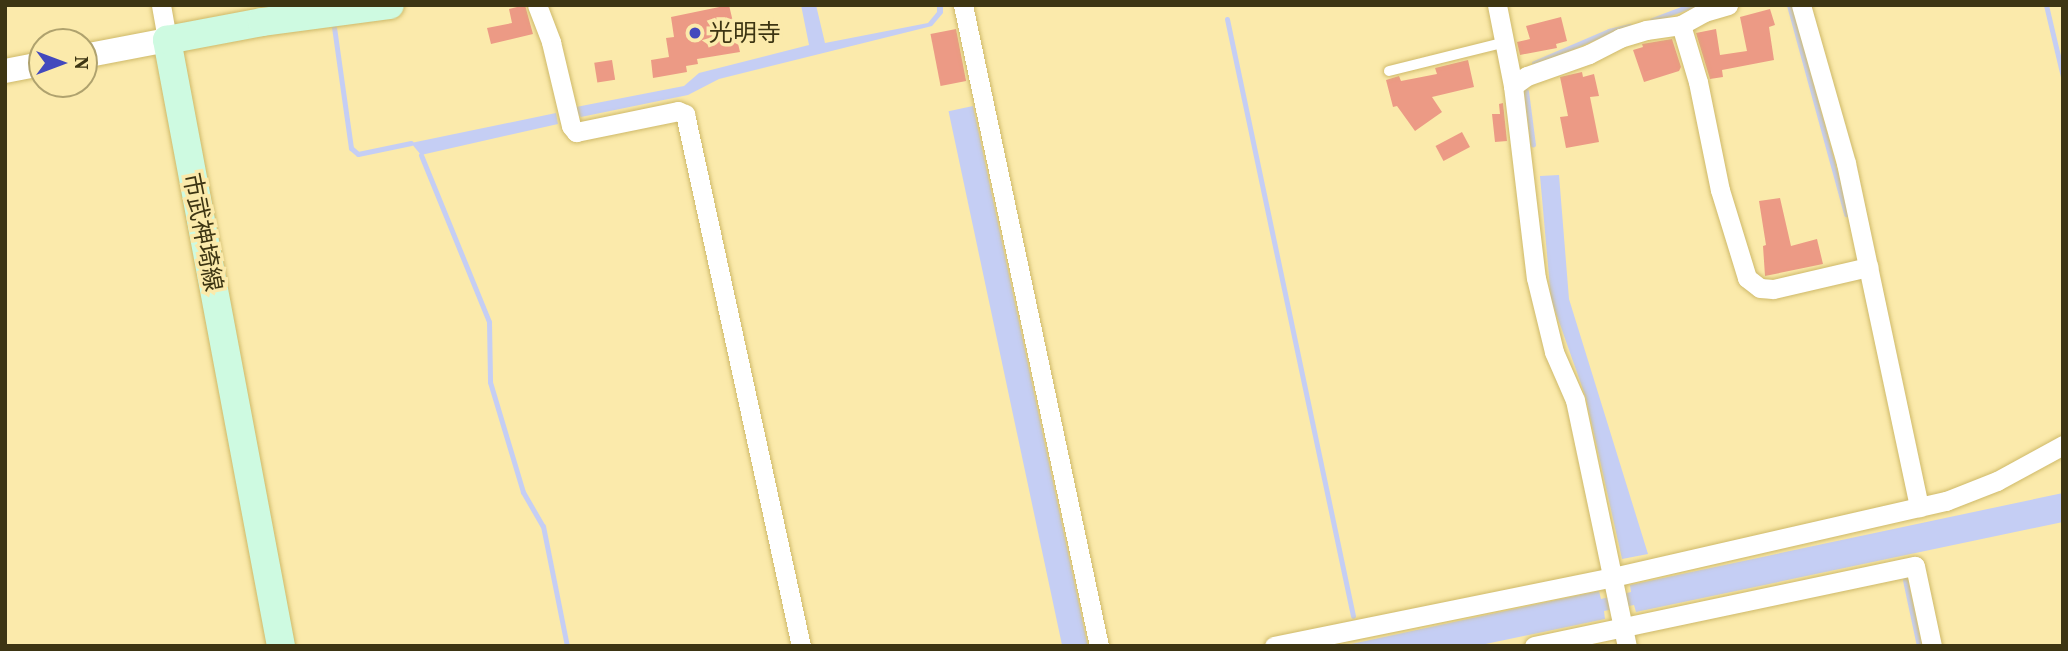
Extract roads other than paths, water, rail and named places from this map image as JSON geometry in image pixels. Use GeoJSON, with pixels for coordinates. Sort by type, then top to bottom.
{"type":"FeatureCollection","features":[{"type":"Feature","properties":{"kind":"main road"},"geometry":{"type":"LineString","coordinates":[[167,40],[262,22],[390,5]]}},
{"type":"Feature","properties":{"kind":"main road","name":"市武神埼線"},"geometry":{"type":"LineString","coordinates":[[167,40],[281,646]]}},
{"type":"Feature","properties":{"kind":"street"},"geometry":{"type":"LineString","coordinates":[[98,53],[167,40],[161,5]]}},
{"type":"Feature","properties":{"kind":"street"},"geometry":{"type":"LineString","coordinates":[[537,5],[551,42],[571,126],[576,132],[678,111],[685,114],[801,646]]}},
{"type":"Feature","properties":{"kind":"street"},"geometry":{"type":"LineString","coordinates":[[963,5],[1099,646]]}},
{"type":"Feature","properties":{"kind":"street"},"geometry":{"type":"LineString","coordinates":[[1497,5],[1513,86],[1536,278],[1555,352],[1575,400],[1620,610]]}},
{"type":"Feature","properties":{"kind":"street"},"geometry":{"type":"LineString","coordinates":[[1513,86],[1528,76],[1589,54],[1620,38],[1646,30],[1681,25],[1704,12],[1728,5]]}},
{"type":"Feature","properties":{"kind":"street"},"geometry":{"type":"LineString","coordinates":[[1801,5],[1846,163],[1919,508]]}},
{"type":"Feature","properties":{"kind":"street"},"geometry":{"type":"LineString","coordinates":[[1681,25],[1698,82],[1720,190],[1747,278],[1760,288],[1773,289],[1868,267]]}},
{"type":"Feature","properties":{"kind":"street"},"geometry":{"type":"LineString","coordinates":[[5,71],[28,67]]}},
{"type":"Feature","properties":{"kind":"street"},"geometry":{"type":"LineString","coordinates":[[1534,646],[1620,610],[1946,501],[1997,481],[2063,445]]}},
{"type":"Feature","properties":{"kind":"street"},"geometry":{"type":"LineString","coordinates":[[1275,646],[1620,610],[1915,566],[1932,646]]}},
{"type":"Feature","properties":{"kind":"lane"},"geometry":{"type":"LineString","coordinates":[[1389,71],[1506,42]]}},
{"type":"Feature","properties":{"kind":"water"},"geometry":{"type":"Polygon","coordinates":[[[801,5],[816,5],[825,43],[928,23],[937,12],[937,5],[943,5],[943,13],[932,26],[719,79],[688,95],[581,117],[577,113],[576,107],[684,86],[699,73],[809,45],[801,5]]]}},
{"type":"Feature","properties":{"kind":"water"},"geometry":{"type":"Polygon","coordinates":[[[973,106],[1088,646],[1062,646],[949,111],[973,106]]]}},
{"type":"Feature","properties":{"kind":"water"},"geometry":{"type":"Polygon","coordinates":[[[556,113],[558,124],[421,155],[411,143],[556,113]]]}},
{"type":"Feature","properties":{"kind":"water"},"geometry":{"type":"Polygon","coordinates":[[[1559,175],[1569,299],[1648,554],[1622,559],[1586,398],[1551,299],[1540,176],[1559,175]]]}},
{"type":"Feature","properties":{"kind":"water"},"geometry":{"type":"Polygon","coordinates":[[[2063,493],[2063,522],[1636,612],[1634,605],[1604,611],[1605,619],[1476,646],[1342,646],[1599,591],[1601,599],[1631,592],[1630,585],[2063,493]]]}},
{"type":"Feature","properties":{"kind":"waterway"},"geometry":{"type":"LineString","coordinates":[[1652,20],[1692,5]]}},
{"type":"Feature","properties":{"kind":"waterway"},"geometry":{"type":"LineString","coordinates":[[1789,5],[1846,214]]}},
{"type":"Feature","properties":{"kind":"waterway"},"geometry":{"type":"LineString","coordinates":[[2046,5],[2063,77]]}},
{"type":"Feature","properties":{"kind":"waterway"},"geometry":{"type":"LineString","coordinates":[[1227,19],[1353,616]]}},
{"type":"Feature","properties":{"kind":"waterway"},"geometry":{"type":"LineString","coordinates":[[1534,63],[1609,31],[1629,26]]}},
{"type":"Feature","properties":{"kind":"waterway"},"geometry":{"type":"LineString","coordinates":[[334,27],[351,148],[358,154],[411,143]]}},
{"type":"Feature","properties":{"kind":"waterway"},"geometry":{"type":"LineString","coordinates":[[1526,91],[1533,145]]}},
{"type":"Feature","properties":{"kind":"waterway"},"geometry":{"type":"LineString","coordinates":[[421,155],[489,322],[490,382],[523,492],[543,526],[567,646]]}},
{"type":"Feature","properties":{"kind":"waterway"},"geometry":{"type":"LineString","coordinates":[[1905,580],[1919,646]]}},
{"type":"Feature","properties":{"kind":"place","name":"光明寺"},"geometry":{"type":"Point","coordinates":[695,33]}}]}
